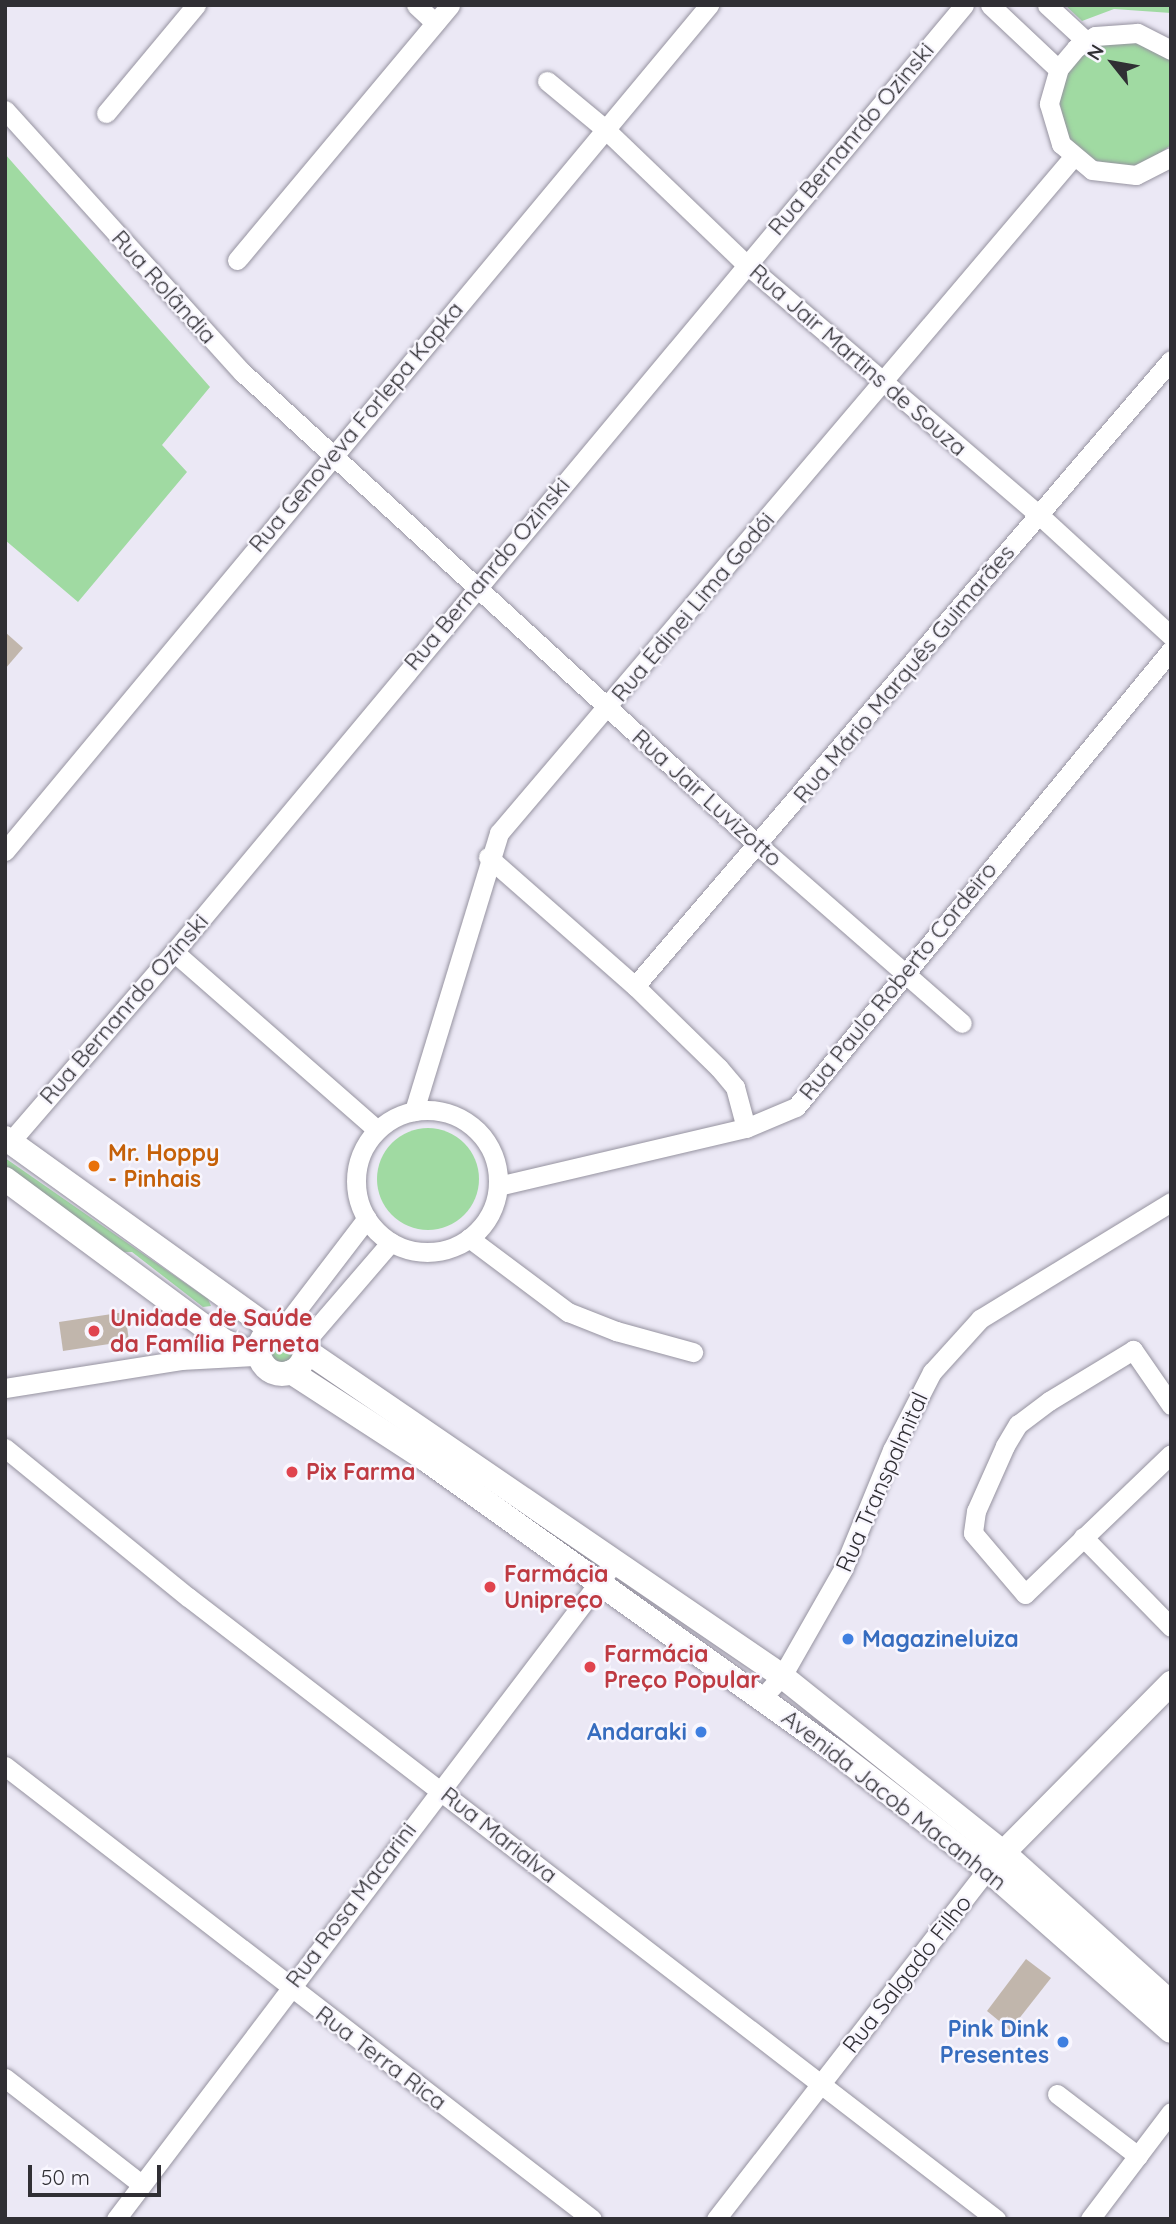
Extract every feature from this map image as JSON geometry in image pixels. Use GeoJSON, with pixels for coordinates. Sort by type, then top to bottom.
{"type":"FeatureCollection","features":[{"type":"Feature","properties":{"kind":"main road"},"geometry":{"type":"LineString","coordinates":[[5,1179],[224,1340],[260,1356],[272,1371],[291,1372],[301,1363],[304,1347],[296,1332],[278,1329],[7,1140]]}},
{"type":"Feature","properties":{"kind":"main road"},"geometry":{"type":"LineString","coordinates":[[201,1321],[215,1312],[225,1293]]}},
{"type":"Feature","properties":{"kind":"main road"},"geometry":{"type":"LineString","coordinates":[[260,1356],[261,1341],[278,1329]]}},
{"type":"Feature","properties":{"kind":"main road","name":"Avenida Jacob Macanhan"},"geometry":{"type":"LineString","coordinates":[[304,1347],[782,1676],[996,1861],[1168,1995]]}},
{"type":"Feature","properties":{"kind":"main road","name":"Avenida Jacob Macanhan"},"geometry":{"type":"LineString","coordinates":[[291,1372],[428,1461],[599,1585],[996,1861],[1171,2031]]}},
{"type":"Feature","properties":{"kind":"main road","name":"Rua Salgado Filho"},"geometry":{"type":"LineString","coordinates":[[996,1861],[1171,1682]]}},
{"type":"Feature","properties":{"kind":"street"},"geometry":{"type":"LineString","coordinates":[[106,113],[196,5]]}},
{"type":"Feature","properties":{"kind":"street"},"geometry":{"type":"LineString","coordinates":[[416,5],[435,23]]}},
{"type":"Feature","properties":{"kind":"street"},"geometry":{"type":"LineString","coordinates":[[237,260],[450,5]]}},
{"type":"Feature","properties":{"kind":"street","name":"Rua Genoveva Forlepa Kopka"},"geometry":{"type":"LineString","coordinates":[[5,851],[330,456],[709,5]]}},
{"type":"Feature","properties":{"kind":"street","name":"Rua Bernanrdo Ozinski"},"geometry":{"type":"LineString","coordinates":[[7,1140],[174,953],[476,587],[964,5]]}},
{"type":"Feature","properties":{"kind":"street"},"geometry":{"type":"LineString","coordinates":[[989,5],[1058,69]]}},
{"type":"Feature","properties":{"kind":"street"},"geometry":{"type":"LineString","coordinates":[[1047,5],[1086,41]]}},
{"type":"Feature","properties":{"kind":"street"},"geometry":{"type":"LineString","coordinates":[[1168,164],[1144,173],[1118,176],[1094,171],[1073,158],[1059,140],[1050,114],[1050,93],[1058,69],[1086,41],[1110,32],[1132,32],[1171,50]]}},
{"type":"Feature","properties":{"kind":"street","name":"Rua Jair Martins de Souza"},"geometry":{"type":"LineString","coordinates":[[547,81],[605,129],[746,264],[1038,514],[1171,636]]}},
{"type":"Feature","properties":{"kind":"street","name":"Rua Rolândia"},"geometry":{"type":"LineString","coordinates":[[5,110],[242,372],[330,456]]}},
{"type":"Feature","properties":{"kind":"street","name":"Rua Edinei Lima Godói"},"geometry":{"type":"LineString","coordinates":[[414,1111],[488,857],[509,821],[1073,158]]}},
{"type":"Feature","properties":{"kind":"street","name":"Rua Mário Marquês Guimarães"},"geometry":{"type":"LineString","coordinates":[[635,986],[759,846],[1171,360]]}},
{"type":"Feature","properties":{"kind":"street","name":"Rua Jair Luvizotto"},"geometry":{"type":"LineString","coordinates":[[330,456],[759,846],[962,1023]]}},
{"type":"Feature","properties":{"kind":"street","name":"Rua Paulo Roberto Cordeiro"},"geometry":{"type":"LineString","coordinates":[[498,1186],[746,1128],[796,1107],[1171,650]]}},
{"type":"Feature","properties":{"kind":"street"},"geometry":{"type":"LineString","coordinates":[[488,857],[635,986],[735,1087],[746,1128]]}},
{"type":"Feature","properties":{"kind":"street"},"geometry":{"type":"LineString","coordinates":[[174,953],[377,1130]]}},
{"type":"Feature","properties":{"kind":"street"},"geometry":{"type":"LineString","coordinates":[[414,1111],[446,1112],[473,1126],[492,1152],[498,1186],[488,1218],[469,1238],[430,1252],[391,1242],[367,1218],[358,1194],[357,1173],[362,1153],[377,1130],[414,1111]]}},
{"type":"Feature","properties":{"kind":"street","name":"Rua Transpalmital"},"geometry":{"type":"LineString","coordinates":[[762,1698],[782,1676],[843,1569],[892,1450],[932,1373],[980,1319],[1171,1202]]}},
{"type":"Feature","properties":{"kind":"street"},"geometry":{"type":"LineString","coordinates":[[278,1329],[367,1218]]}},
{"type":"Feature","properties":{"kind":"street"},"geometry":{"type":"LineString","coordinates":[[469,1238],[568,1312],[616,1331],[693,1352]]}},
{"type":"Feature","properties":{"kind":"street"},"geometry":{"type":"LineString","coordinates":[[304,1347],[391,1242]]}},
{"type":"Feature","properties":{"kind":"street"},"geometry":{"type":"LineString","coordinates":[[1171,1405],[1133,1350],[1018,1424],[976,1511],[973,1533],[1025,1594],[1171,1454]]}},
{"type":"Feature","properties":{"kind":"street"},"geometry":{"type":"LineString","coordinates":[[5,1388],[181,1360],[260,1356]]}},
{"type":"Feature","properties":{"kind":"street","name":"Rua Marialva"},"geometry":{"type":"LineString","coordinates":[[5,1448],[188,1597],[996,2219]]}},
{"type":"Feature","properties":{"kind":"street"},"geometry":{"type":"LineString","coordinates":[[1083,1537],[1171,1627]]}},
{"type":"Feature","properties":{"kind":"street","name":"Rua Rosa Macarini"},"geometry":{"type":"LineString","coordinates":[[116,2219],[288,1987],[615,1561]]}},
{"type":"Feature","properties":{"kind":"street","name":"Rua Terra Rica"},"geometry":{"type":"LineString","coordinates":[[5,1766],[592,2219]]}},
{"type":"Feature","properties":{"kind":"street","name":"Rua Salgado Filho"},"geometry":{"type":"LineString","coordinates":[[716,2219],[996,1861]]}},
{"type":"Feature","properties":{"kind":"street"},"geometry":{"type":"LineString","coordinates":[[5,2078],[141,2184]]}},
{"type":"Feature","properties":{"kind":"street"},"geometry":{"type":"LineString","coordinates":[[1057,2094],[1138,2156]]}},
{"type":"Feature","properties":{"kind":"street"},"geometry":{"type":"LineString","coordinates":[[1090,2219],[1171,2112]]}},
{"type":"Feature","properties":{"kind":"green space"},"geometry":{"type":"Polygon","coordinates":[[[1065,5],[1171,5],[1171,13],[1114,9],[1082,21],[1065,5]]]}},
{"type":"Feature","properties":{"kind":"green space"},"geometry":{"type":"Polygon","coordinates":[[[1122,38],[1162,51],[1171,60],[1171,145],[1148,162],[1128,167],[1092,160],[1069,139],[1058,97],[1068,68],[1091,46],[1122,38]]]}},
{"type":"Feature","properties":{"kind":"green space"},"geometry":{"type":"Polygon","coordinates":[[[5,154],[210,387],[162,445],[187,472],[78,602],[5,540],[5,154]]]}},
{"type":"Feature","properties":{"kind":"green space"},"geometry":{"type":"Polygon","coordinates":[[[428,1128],[447,1132],[464,1143],[475,1160],[479,1179],[475,1198],[464,1215],[447,1226],[428,1230],[409,1226],[392,1215],[381,1198],[377,1179],[381,1160],[392,1143],[409,1132],[428,1128]]]}},
{"type":"Feature","properties":{"kind":"green space"},"geometry":{"type":"Polygon","coordinates":[[[5,1158],[208,1299],[211,1306],[203,1307],[132,1252],[124,1252],[5,1169],[5,1158]]]}},
{"type":"Feature","properties":{"kind":"green space"},"geometry":{"type":"Polygon","coordinates":[[[281,1337],[290,1341],[294,1350],[290,1359],[281,1363],[272,1359],[268,1350],[272,1341],[281,1337]]]}},
{"type":"Feature","properties":{"kind":"building"},"geometry":{"type":"Polygon","coordinates":[[[5,632],[23,648],[5,669],[5,632]]]}},
{"type":"Feature","properties":{"kind":"building","name":"Unidade de Saúde da Família Perneta"},"geometry":{"type":"Polygon","coordinates":[[[125,1312],[129,1341],[63,1351],[59,1322],[125,1312]]]}},
{"type":"Feature","properties":{"kind":"building"},"geometry":{"type":"Polygon","coordinates":[[[1026,1959],[1051,1978],[1010,2030],[987,2011],[1026,1959]]]}},
{"type":"Feature","properties":{"kind":"place","name":"Mr. Hoppy - Pinhais"},"geometry":{"type":"Point","coordinates":[94,1166]}},
{"type":"Feature","properties":{"kind":"place","name":"Unidade de Saúde da Família Perneta"},"geometry":{"type":"Point","coordinates":[94,1331]}},
{"type":"Feature","properties":{"kind":"place","name":"Pix Farma"},"geometry":{"type":"Point","coordinates":[292,1472]}},
{"type":"Feature","properties":{"kind":"place","name":"Farmácia Unipreço"},"geometry":{"type":"Point","coordinates":[490,1587]}},
{"type":"Feature","properties":{"kind":"place","name":"Magazineluiza"},"geometry":{"type":"Point","coordinates":[848,1639]}},
{"type":"Feature","properties":{"kind":"place","name":"Farmácia Preço Popular"},"geometry":{"type":"Point","coordinates":[590,1667]}},
{"type":"Feature","properties":{"kind":"place","name":"Andaraki"},"geometry":{"type":"Point","coordinates":[701,1732]}},
{"type":"Feature","properties":{"kind":"place","name":"Pink Dink Presentes"},"geometry":{"type":"Point","coordinates":[1063,2042]}}]}
